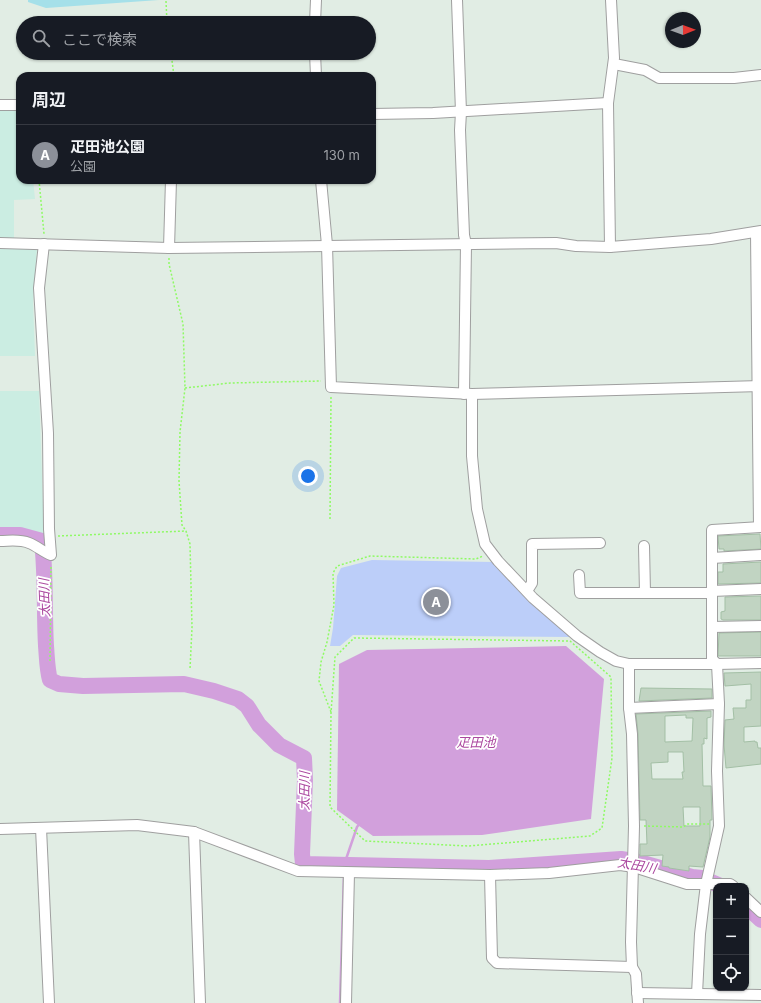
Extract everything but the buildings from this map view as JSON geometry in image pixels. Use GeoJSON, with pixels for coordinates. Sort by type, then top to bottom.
{"type":"FeatureCollection","features":[{"type":"Feature","properties":{"kind":"street"},"geometry":{"type":"LineString","coordinates":[[315,16],[316,0]]}},
{"type":"Feature","properties":{"kind":"street"},"geometry":{"type":"LineString","coordinates":[[457,0],[461,112],[460,130],[464,235],[466,244],[468,394],[476,509],[486,544],[492,553],[527,591],[583,640],[616,661],[629,664],[761,663]]}},
{"type":"Feature","properties":{"kind":"street"},"geometry":{"type":"LineString","coordinates":[[610,246],[608,103],[614,64],[611,0]]}},
{"type":"Feature","properties":{"kind":"street"},"geometry":{"type":"LineString","coordinates":[[315,60],[315,72]]}},
{"type":"Feature","properties":{"kind":"street"},"geometry":{"type":"LineString","coordinates":[[614,64],[645,70],[659,78],[734,78],[761,75]]}},
{"type":"Feature","properties":{"kind":"street"},"geometry":{"type":"LineString","coordinates":[[376,114],[461,112],[608,103]]}},
{"type":"Feature","properties":{"kind":"street"},"geometry":{"type":"LineString","coordinates":[[0,105],[16,105]]}},
{"type":"Feature","properties":{"kind":"street"},"geometry":{"type":"LineString","coordinates":[[169,248],[171,184]]}},
{"type":"Feature","properties":{"kind":"street"},"geometry":{"type":"LineString","coordinates":[[321,184],[327,246],[331,384],[468,394],[759,386]]}},
{"type":"Feature","properties":{"kind":"street"},"geometry":{"type":"LineString","coordinates":[[0,243],[169,248],[556,243],[576,246],[610,246],[711,239],[758,231],[760,527],[712,530],[712,659],[717,664],[719,704],[717,771],[719,824],[706,884],[700,934],[697,994]]}},
{"type":"Feature","properties":{"kind":"street"},"geometry":{"type":"LineString","coordinates":[[0,541],[19,540],[51,555],[48,433],[39,288],[44,244]]}},
{"type":"Feature","properties":{"kind":"street"},"geometry":{"type":"LineString","coordinates":[[527,591],[532,584],[532,544],[600,543]]}},
{"type":"Feature","properties":{"kind":"street"},"geometry":{"type":"LineString","coordinates":[[644,546],[645,593]]}},
{"type":"Feature","properties":{"kind":"street"},"geometry":{"type":"LineString","coordinates":[[712,558],[761,555]]}},
{"type":"Feature","properties":{"kind":"street"},"geometry":{"type":"LineString","coordinates":[[579,575],[580,593],[712,592],[761,589]]}},
{"type":"Feature","properties":{"kind":"street"},"geometry":{"type":"LineString","coordinates":[[712,627],[761,626]]}},
{"type":"Feature","properties":{"kind":"street"},"geometry":{"type":"LineString","coordinates":[[629,664],[629,708],[632,734],[634,826],[631,942],[632,967],[636,974],[637,998],[697,994],[761,995]]}},
{"type":"Feature","properties":{"kind":"street"},"geometry":{"type":"LineString","coordinates":[[629,708],[719,704]]}},
{"type":"Feature","properties":{"kind":"street"},"geometry":{"type":"LineString","coordinates":[[0,829],[138,825],[194,832],[298,871],[490,875],[549,873],[620,865],[687,884],[713,884]]}},
{"type":"Feature","properties":{"kind":"street"},"geometry":{"type":"LineString","coordinates":[[42,828],[49,1003]]}},
{"type":"Feature","properties":{"kind":"street"},"geometry":{"type":"LineString","coordinates":[[194,832],[200,1003]]}},
{"type":"Feature","properties":{"kind":"street"},"geometry":{"type":"LineString","coordinates":[[346,1003],[349,872]]}},
{"type":"Feature","properties":{"kind":"street"},"geometry":{"type":"LineString","coordinates":[[490,875],[492,958],[497,963],[632,967]]}},
{"type":"Feature","properties":{"kind":"street"},"geometry":{"type":"LineString","coordinates":[[749,901],[761,912]]}},
{"type":"Feature","properties":{"kind":"path"},"geometry":{"type":"LineString","coordinates":[[166,0],[167,16]]}},
{"type":"Feature","properties":{"kind":"path"},"geometry":{"type":"LineString","coordinates":[[172,60],[173,72]]}},
{"type":"Feature","properties":{"kind":"path"},"geometry":{"type":"LineString","coordinates":[[39,184],[44,244]]}},
{"type":"Feature","properties":{"kind":"path"},"geometry":{"type":"LineString","coordinates":[[169,248],[169,264],[183,324],[186,388],[180,432],[179,481],[182,524],[190,544],[192,628],[190,669]]}},
{"type":"Feature","properties":{"kind":"path"},"geometry":{"type":"LineString","coordinates":[[186,388],[230,383],[331,384],[330,518]]}},
{"type":"Feature","properties":{"kind":"path"},"geometry":{"type":"LineString","coordinates":[[50,536],[186,531]]}},
{"type":"Feature","properties":{"kind":"path"},"geometry":{"type":"LineString","coordinates":[[331,713],[335,656],[354,638],[570,641],[611,677],[612,758],[602,828],[590,836],[468,846],[365,841],[330,807],[331,713],[319,681],[321,662],[327,642],[334,605],[333,573],[337,566],[370,556],[476,559],[492,553]]}},
{"type":"Feature","properties":{"kind":"path"},"geometry":{"type":"LineString","coordinates":[[50,661],[51,555]]}},
{"type":"Feature","properties":{"kind":"path"},"geometry":{"type":"LineString","coordinates":[[634,826],[668,825],[683,827],[688,824],[719,824]]}},
{"type":"Feature","properties":{"kind":"shaded area"},"geometry":{"type":"Polygon","coordinates":[[[28,0],[159,0],[46,8],[28,2],[28,0]]]}},
{"type":"Feature","properties":{"kind":"shaded area"},"geometry":{"type":"Polygon","coordinates":[[[16,109],[16,184],[33,184],[35,199],[14,200],[14,239],[0,240],[0,111],[16,109]]]}},
{"type":"Feature","properties":{"kind":"shaded area"},"geometry":{"type":"Polygon","coordinates":[[[0,247],[37,248],[33,303],[35,356],[0,356],[0,247]]]}},
{"type":"Feature","properties":{"kind":"shaded area"},"geometry":{"type":"Polygon","coordinates":[[[0,391],[39,391],[44,534],[19,529],[0,529],[0,391]]]}},
{"type":"Feature","properties":{"kind":"shaded area"},"geometry":{"type":"Polygon","coordinates":[[[372,560],[494,562],[572,637],[353,635],[340,646],[330,646],[337,576],[341,568],[372,560]]]}},
{"type":"Feature","properties":{"kind":"water","name":"疋田池"},"geometry":{"type":"Polygon","coordinates":[[[566,646],[604,679],[591,819],[482,835],[373,836],[337,810],[339,664],[367,650],[566,646]]]}},
{"type":"Feature","properties":{"kind":"waterway","name":"太田川"},"geometry":{"type":"LineString","coordinates":[[0,535],[20,535],[42,541],[46,646],[50,680],[59,684],[83,686],[184,684],[214,691],[238,699],[247,706],[259,725],[279,745],[304,758],[305,780],[302,854],[303,864],[489,868],[621,859],[639,862],[692,877],[702,878],[714,883]]}},
{"type":"Feature","properties":{"kind":"waterway"},"geometry":{"type":"LineString","coordinates":[[344,869],[357,827],[360,823]]}},
{"type":"Feature","properties":{"kind":"waterway"},"geometry":{"type":"LineString","coordinates":[[340,1003],[344,874]]}},
{"type":"Feature","properties":{"kind":"waterway","name":"太田川"},"geometry":{"type":"LineString","coordinates":[[749,909],[761,920]]}},
{"type":"Feature","properties":{"kind":"place","name":"疋田池公園"},"geometry":{"type":"Point","coordinates":[436,602]}}]}
